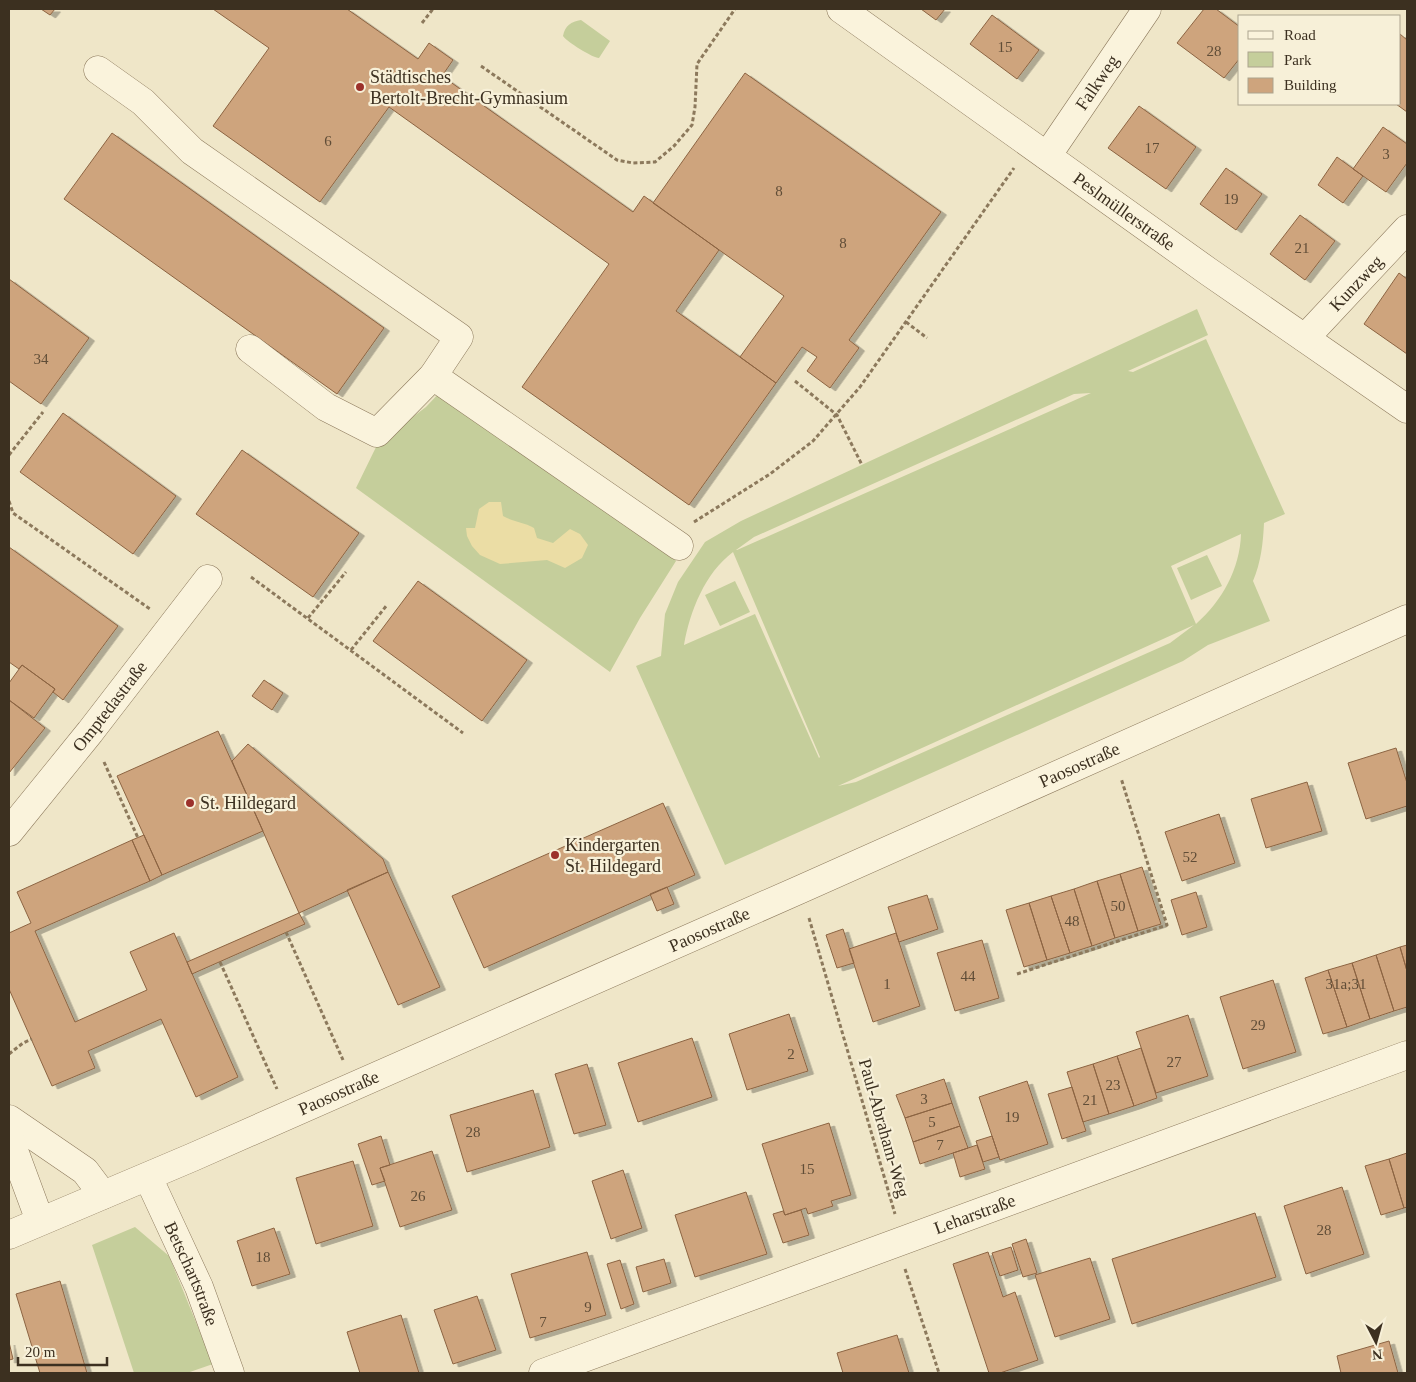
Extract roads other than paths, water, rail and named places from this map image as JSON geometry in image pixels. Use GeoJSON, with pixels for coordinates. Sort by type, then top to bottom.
{"type":"FeatureCollection","features":[{"type":"Feature","properties":{"kind":"street","name":"Peslmüllerstraße"},"geometry":{"type":"LineString","coordinates":[[842,9],[1407,410]]}},
{"type":"Feature","properties":{"kind":"street","name":"Falkweg"},"geometry":{"type":"LineString","coordinates":[[1047,156],[1146,9]]}},
{"type":"Feature","properties":{"kind":"street"},"geometry":{"type":"LineString","coordinates":[[98,70],[144,102],[192,151],[459,337],[433,376],[378,433],[326,407],[250,349]]}},
{"type":"Feature","properties":{"kind":"street","name":"Kunzweg"},"geometry":{"type":"LineString","coordinates":[[1305,338],[1407,229]]}},
{"type":"Feature","properties":{"kind":"street"},"geometry":{"type":"LineString","coordinates":[[433,376],[674,542]]}},
{"type":"Feature","properties":{"kind":"street","name":"Omptedastraße"},"geometry":{"type":"LineString","coordinates":[[9,832],[174,625],[208,579]]}},
{"type":"Feature","properties":{"kind":"street","name":"Paosostraße"},"geometry":{"type":"LineString","coordinates":[[9,1235],[148,1177],[1407,619]]}},
{"type":"Feature","properties":{"kind":"street","name":"Leharstraße"},"geometry":{"type":"LineString","coordinates":[[543,1373],[1407,1056]]}},
{"type":"Feature","properties":{"kind":"street"},"geometry":{"type":"LineString","coordinates":[[9,1119],[85,1171],[103,1195]]}},
{"type":"Feature","properties":{"kind":"street"},"geometry":{"type":"LineString","coordinates":[[9,1137],[40,1221]]}},
{"type":"Feature","properties":{"kind":"street","name":"Betschartstraße"},"geometry":{"type":"LineString","coordinates":[[148,1177],[198,1287],[230,1373]]}},
{"type":"Feature","properties":{"kind":"place","name":"Städtisches Bertolt-Brecht-Gymnasium"},"geometry":{"type":"Point","coordinates":[360,87]}},
{"type":"Feature","properties":{"kind":"place","name":"St. Hildegard"},"geometry":{"type":"Point","coordinates":[190,803]}},
{"type":"Feature","properties":{"kind":"place","name":"Kindergarten St. Hildegard"},"geometry":{"type":"Point","coordinates":[555,855]}}]}
